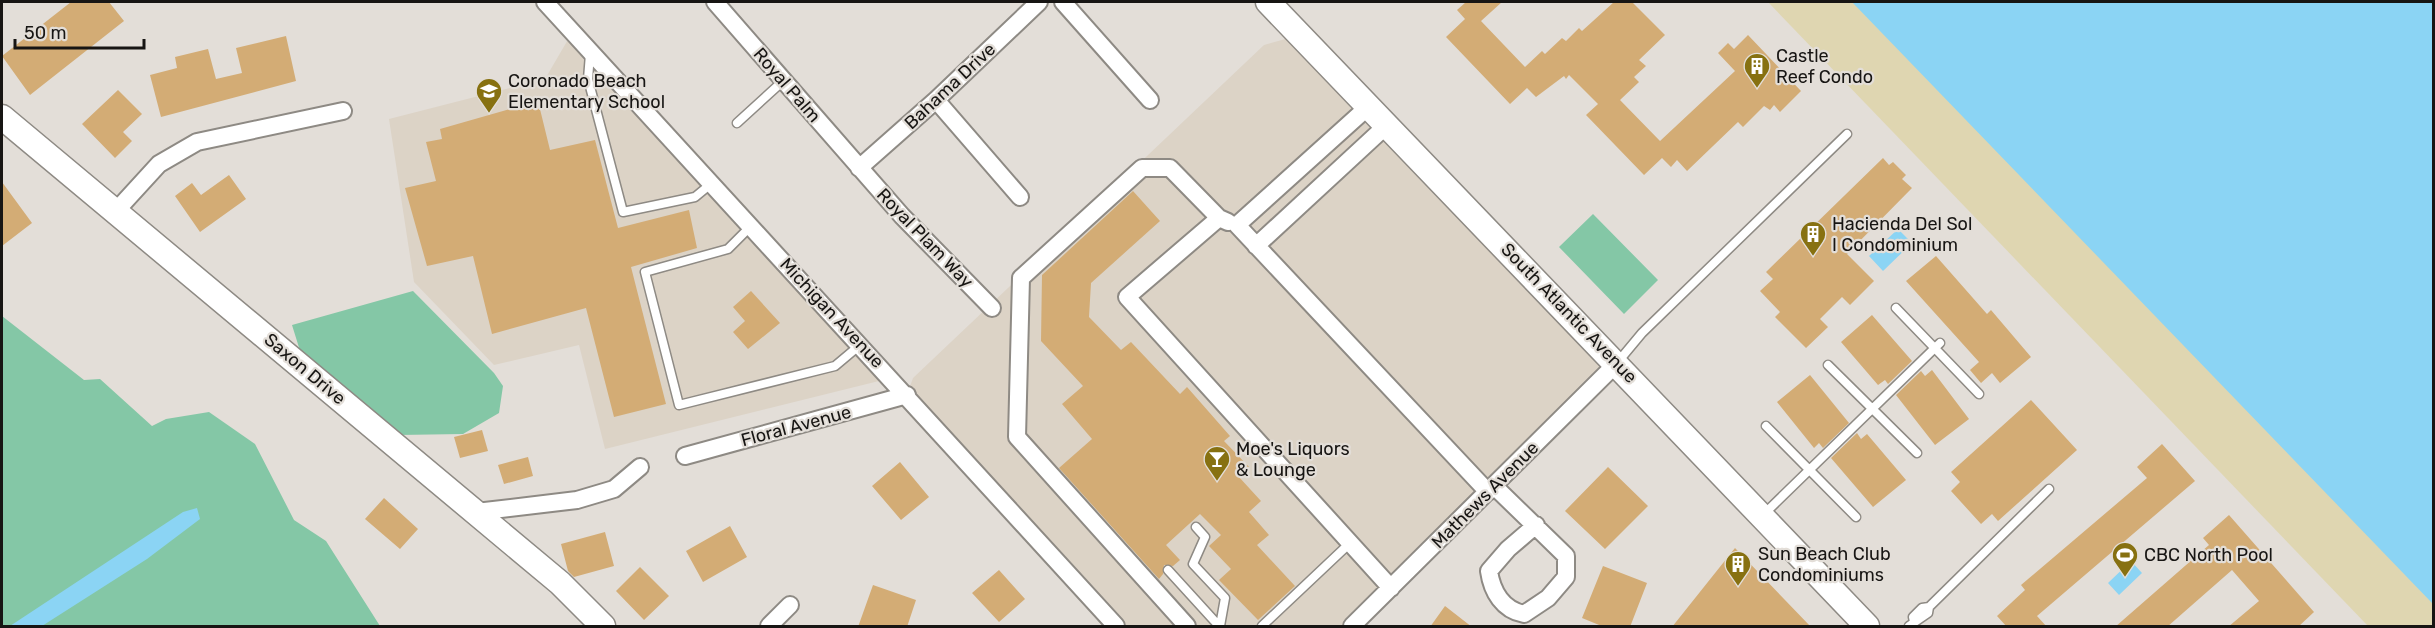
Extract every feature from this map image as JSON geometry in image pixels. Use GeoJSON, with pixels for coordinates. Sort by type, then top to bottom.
{"type":"FeatureCollection","features":[{"type":"Feature","properties":{"kind":"street","name":"Michigan Avenue"},"geometry":{"type":"LineString","coordinates":[[545,2],[907,395],[1116,627]]}},
{"type":"Feature","properties":{"kind":"street","name":"Royal Palm"},"geometry":{"type":"LineString","coordinates":[[715,2],[859,168]]}},
{"type":"Feature","properties":{"kind":"street","name":"Bahama Drive"},"geometry":{"type":"LineString","coordinates":[[859,168],[936,100],[1039,2]]}},
{"type":"Feature","properties":{"kind":"street"},"geometry":{"type":"LineString","coordinates":[[1063,2],[1150,100]]}},
{"type":"Feature","properties":{"kind":"street","name":"South Atlantic Avenue"},"geometry":{"type":"LineString","coordinates":[[1268,2],[1617,363],[1867,627]]}},
{"type":"Feature","properties":{"kind":"street"},"geometry":{"type":"LineString","coordinates":[[936,100],[1020,197]]}},
{"type":"Feature","properties":{"kind":"street"},"geometry":{"type":"LineString","coordinates":[[1237,225],[1369,106]]}},
{"type":"Feature","properties":{"kind":"street"},"geometry":{"type":"LineString","coordinates":[[116,211],[159,164],[197,142],[343,111]]}},
{"type":"Feature","properties":{"kind":"street","name":"Saxon Drive"},"geometry":{"type":"LineString","coordinates":[[2,117],[560,583],[603,627]]}},
{"type":"Feature","properties":{"kind":"street"},"geometry":{"type":"LineString","coordinates":[[1256,246],[1387,125]]}},
{"type":"Feature","properties":{"kind":"street","name":"Royal Plam Way"},"geometry":{"type":"LineString","coordinates":[[859,168],[992,308]]}},
{"type":"Feature","properties":{"kind":"street"},"geometry":{"type":"LineString","coordinates":[[1187,627],[1017,437],[1021,278],[1142,168],[1170,168],[1219,218],[1237,225],[1491,489],[1536,525],[1566,556],[1566,577],[1548,598],[1524,614],[1512,612],[1492,590],[1489,571],[1508,549],[1536,525]]}},
{"type":"Feature","properties":{"kind":"street"},"geometry":{"type":"LineString","coordinates":[[1219,218],[1127,297],[1391,588]]}},
{"type":"Feature","properties":{"kind":"street","name":"Mathews Avenue"},"geometry":{"type":"LineString","coordinates":[[1352,627],[1617,363]]}},
{"type":"Feature","properties":{"kind":"street","name":"Floral Avenue"},"geometry":{"type":"LineString","coordinates":[[685,456],[907,395]]}},
{"type":"Feature","properties":{"kind":"street"},"geometry":{"type":"LineString","coordinates":[[476,512],[577,500],[614,489],[640,467]]}},
{"type":"Feature","properties":{"kind":"street"},"geometry":{"type":"LineString","coordinates":[[769,627],[790,605]]}},
{"type":"Feature","properties":{"kind":"lane"},"geometry":{"type":"LineString","coordinates":[[590,50],[588,80],[623,212],[695,197],[712,183]]}},
{"type":"Feature","properties":{"kind":"lane"},"geometry":{"type":"LineString","coordinates":[[737,123],[783,81]]}},
{"type":"Feature","properties":{"kind":"lane"},"geometry":{"type":"LineString","coordinates":[[1617,363],[1642,333],[1847,134]]}},
{"type":"Feature","properties":{"kind":"lane"},"geometry":{"type":"LineString","coordinates":[[752,226],[728,249],[645,272],[679,405],[835,366],[861,345]]}},
{"type":"Feature","properties":{"kind":"lane"},"geometry":{"type":"LineString","coordinates":[[1896,308],[1938,346],[1979,394]]}},
{"type":"Feature","properties":{"kind":"lane"},"geometry":{"type":"LineString","coordinates":[[1762,516],[1938,346]]}},
{"type":"Feature","properties":{"kind":"lane"},"geometry":{"type":"LineString","coordinates":[[1828,365],[1917,453]]}},
{"type":"Feature","properties":{"kind":"lane"},"geometry":{"type":"LineString","coordinates":[[1766,426],[1856,517]]}},
{"type":"Feature","properties":{"kind":"lane"},"geometry":{"type":"LineString","coordinates":[[1912,624],[1913,617],[1922,608],[1929,607],[2049,489]]}},
{"type":"Feature","properties":{"kind":"lane"},"geometry":{"type":"LineString","coordinates":[[1196,527],[1205,537],[1193,564],[1225,598],[1220,626]]}},
{"type":"Feature","properties":{"kind":"lane"},"geometry":{"type":"LineString","coordinates":[[1262,627],[1350,543]]}},
{"type":"Feature","properties":{"kind":"lane"},"geometry":{"type":"LineString","coordinates":[[1168,570],[1220,626]]}},
{"type":"Feature","properties":{"kind":"shaded area"},"geometry":{"type":"Polygon","coordinates":[[[573,31],[891,378],[605,449],[579,345],[494,365],[414,282],[389,119],[545,79],[573,31]]]}},
{"type":"Feature","properties":{"kind":"shaded area"},"geometry":{"type":"Polygon","coordinates":[[[1300,35],[1617,363],[1352,626],[1116,626],[907,395],[913,378],[1264,45],[1300,35]]]}},
{"type":"Feature","properties":{"kind":"green space"},"geometry":{"type":"Polygon","coordinates":[[[1593,214],[1658,280],[1624,314],[1559,247],[1593,214]]]}},
{"type":"Feature","properties":{"kind":"green space"},"geometry":{"type":"Polygon","coordinates":[[[413,291],[494,373],[503,386],[499,413],[463,434],[398,435],[301,354],[292,325],[413,291]]]}},
{"type":"Feature","properties":{"kind":"green space"},"geometry":{"type":"Polygon","coordinates":[[[2,316],[84,380],[100,379],[152,426],[166,419],[209,412],[255,444],[294,520],[326,541],[380,626],[2,626],[2,316]]]}},
{"type":"Feature","properties":{"kind":"sand"},"geometry":{"type":"Polygon","coordinates":[[[1768,2],[2433,2],[2433,626],[2368,626],[1768,2]]]}},
{"type":"Feature","properties":{"kind":"water"},"geometry":{"type":"Polygon","coordinates":[[[1852,2],[2433,2],[2433,604],[1852,2]]]}},
{"type":"Feature","properties":{"kind":"water"},"geometry":{"type":"Polygon","coordinates":[[[1898,229],[1912,243],[1883,271],[1869,256],[1898,229]]]}},
{"type":"Feature","properties":{"kind":"water"},"geometry":{"type":"Polygon","coordinates":[[[197,508],[200,519],[147,559],[42,626],[10,626],[183,512],[197,508]]]}},
{"type":"Feature","properties":{"kind":"water","name":"CBC North Pool"},"geometry":{"type":"Polygon","coordinates":[[[2131,561],[2142,573],[2119,595],[2108,583],[2131,561]]]}},
{"type":"Feature","properties":{"kind":"building"},"geometry":{"type":"Polygon","coordinates":[[[71,2],[109,2],[124,21],[30,95],[2,56],[71,2]]]}},
{"type":"Feature","properties":{"kind":"building","name":"Castle Reef Condo"},"geometry":{"type":"Polygon","coordinates":[[[1466,2],[1502,2],[1481,21],[1525,67],[1542,51],[1545,54],[1562,38],[1566,41],[1579,28],[1582,31],[1614,2],[1632,2],[1665,35],[1639,60],[1646,66],[1634,77],[1639,82],[1620,100],[1660,141],[1735,71],[1718,53],[1728,43],[1734,49],[1748,35],[1801,91],[1780,112],[1774,105],[1770,110],[1764,106],[1743,127],[1738,122],[1687,171],[1677,160],[1671,167],[1662,158],[1644,175],[1586,115],[1598,104],[1569,75],[1566,79],[1564,76],[1536,97],[1527,88],[1510,104],[1446,37],[1465,19],[1457,10],[1466,2]]]}},
{"type":"Feature","properties":{"kind":"building"},"geometry":{"type":"Polygon","coordinates":[[[286,36],[296,81],[161,117],[150,75],[177,68],[175,57],[208,49],[216,79],[242,73],[236,48],[286,36]]]}},
{"type":"Feature","properties":{"kind":"building"},"geometry":{"type":"Polygon","coordinates":[[[118,90],[142,114],[123,132],[132,141],[115,158],[82,124],[118,90]]]}},
{"type":"Feature","properties":{"kind":"building"},"geometry":{"type":"Polygon","coordinates":[[[538,101],[550,150],[595,140],[618,228],[689,210],[697,248],[631,267],[666,404],[614,417],[586,308],[492,334],[473,256],[427,266],[405,188],[436,181],[426,142],[442,139],[440,129],[538,101]]]}},
{"type":"Feature","properties":{"kind":"building","name":"Hacienda Del Sol I Condominium"},"geometry":{"type":"Polygon","coordinates":[[[1883,158],[1889,165],[1893,162],[1906,175],[1902,179],[1912,188],[1847,254],[1874,281],[1850,305],[1842,297],[1820,319],[1828,327],[1806,348],[1775,317],[1780,312],[1760,291],[1773,279],[1766,272],[1883,158]]]}},
{"type":"Feature","properties":{"kind":"building"},"geometry":{"type":"Polygon","coordinates":[[[229,175],[246,199],[200,232],[175,196],[192,183],[201,195],[229,175]]]}},
{"type":"Feature","properties":{"kind":"building"},"geometry":{"type":"Polygon","coordinates":[[[2,182],[32,223],[2,246],[2,182]]]}},
{"type":"Feature","properties":{"kind":"building"},"geometry":{"type":"Polygon","coordinates":[[[1133,191],[1160,221],[1091,283],[1089,317],[1121,350],[1131,342],[1180,394],[1187,387],[1230,436],[1224,441],[1249,467],[1239,477],[1261,501],[1249,512],[1269,535],[1257,545],[1295,586],[1258,620],[1219,580],[1231,569],[1209,546],[1221,535],[1200,514],[1166,545],[1180,560],[1173,566],[1164,565],[1163,574],[1159,579],[1059,468],[1092,439],[1062,404],[1083,386],[1041,341],[1042,275],[1133,191]]]}},
{"type":"Feature","properties":{"kind":"building"},"geometry":{"type":"Polygon","coordinates":[[[1936,256],[1987,314],[1991,310],[2031,357],[2000,383],[1992,373],[1981,383],[1970,370],[1979,362],[1906,281],[1936,256]]]}},
{"type":"Feature","properties":{"kind":"building"},"geometry":{"type":"Polygon","coordinates":[[[751,291],[780,323],[748,349],[733,332],[745,321],[733,307],[751,291]]]}},
{"type":"Feature","properties":{"kind":"building"},"geometry":{"type":"Polygon","coordinates":[[[1872,315],[1912,361],[1888,384],[1885,380],[1878,385],[1841,342],[1872,315]]]}},
{"type":"Feature","properties":{"kind":"building"},"geometry":{"type":"Polygon","coordinates":[[[1932,370],[1969,419],[1935,445],[1896,395],[1921,371],[1925,376],[1932,370]]]}},
{"type":"Feature","properties":{"kind":"building"},"geometry":{"type":"Polygon","coordinates":[[[1810,375],[1849,423],[1823,448],[1819,443],[1814,448],[1777,402],[1810,375]]]}},
{"type":"Feature","properties":{"kind":"building"},"geometry":{"type":"Polygon","coordinates":[[[2031,400],[2077,450],[1998,521],[1992,514],[1981,524],[1951,491],[1960,482],[1951,472],[2031,400]]]}},
{"type":"Feature","properties":{"kind":"building"},"geometry":{"type":"Polygon","coordinates":[[[482,430],[488,451],[460,458],[454,437],[482,430]]]}},
{"type":"Feature","properties":{"kind":"building"},"geometry":{"type":"Polygon","coordinates":[[[1857,433],[1861,439],[1867,434],[1906,480],[1873,507],[1831,458],[1857,433]]]}},
{"type":"Feature","properties":{"kind":"building"},"geometry":{"type":"Polygon","coordinates":[[[2162,444],[2195,481],[2037,616],[2047,627],[2007,627],[1997,616],[2025,590],[2021,585],[2147,478],[2137,467],[2162,444]]]}},
{"type":"Feature","properties":{"kind":"building"},"geometry":{"type":"Polygon","coordinates":[[[528,457],[533,476],[504,484],[498,465],[528,457]]]}},
{"type":"Feature","properties":{"kind":"building"},"geometry":{"type":"Polygon","coordinates":[[[900,462],[929,497],[901,520],[872,486],[900,462]]]}},
{"type":"Feature","properties":{"kind":"building"},"geometry":{"type":"Polygon","coordinates":[[[1608,467],[1648,506],[1605,549],[1565,511],[1608,467]]]}},
{"type":"Feature","properties":{"kind":"building"},"geometry":{"type":"Polygon","coordinates":[[[384,498],[418,529],[400,549],[365,519],[384,498]]]}},
{"type":"Feature","properties":{"kind":"building"},"geometry":{"type":"Polygon","coordinates":[[[2229,515],[2314,612],[2298,627],[2228,627],[2259,601],[2232,570],[2167,627],[2115,627],[2209,545],[2203,538],[2229,515]]]}},
{"type":"Feature","properties":{"kind":"building"},"geometry":{"type":"Polygon","coordinates":[[[730,526],[747,557],[703,582],[686,551],[730,526]]]}},
{"type":"Feature","properties":{"kind":"building"},"geometry":{"type":"Polygon","coordinates":[[[605,532],[614,566],[574,577],[568,571],[561,544],[605,532]]]}},
{"type":"Feature","properties":{"kind":"building","name":"Sun Beach Club Condominiums"},"geometry":{"type":"Polygon","coordinates":[[[1735,548],[1811,627],[1672,627],[1735,548]]]}},
{"type":"Feature","properties":{"kind":"building"},"geometry":{"type":"Polygon","coordinates":[[[1603,566],[1647,583],[1630,627],[1604,627],[1582,618],[1603,566]]]}},
{"type":"Feature","properties":{"kind":"building"},"geometry":{"type":"Polygon","coordinates":[[[640,567],[669,596],[644,620],[616,591],[640,567]]]}},
{"type":"Feature","properties":{"kind":"building"},"geometry":{"type":"Polygon","coordinates":[[[999,570],[1025,599],[999,622],[972,593],[999,570]]]}},
{"type":"Feature","properties":{"kind":"building"},"geometry":{"type":"Polygon","coordinates":[[[873,585],[916,600],[907,627],[858,627],[873,585]]]}},
{"type":"Feature","properties":{"kind":"building"},"geometry":{"type":"Polygon","coordinates":[[[1445,606],[1472,627],[1430,627],[1445,606]]]}},
{"type":"Feature","properties":{"kind":"place","name":"Castle Reef Condo"},"geometry":{"type":"Point","coordinates":[1757,89]}},
{"type":"Feature","properties":{"kind":"place","name":"Coronado Beach Elementary School"},"geometry":{"type":"Point","coordinates":[489,114]}},
{"type":"Feature","properties":{"kind":"place","name":"Hacienda Del Sol I Condominium"},"geometry":{"type":"Point","coordinates":[1813,257]}},
{"type":"Feature","properties":{"kind":"place","name":"Moe's Liquors & Lounge"},"geometry":{"type":"Point","coordinates":[1217,482]}},
{"type":"Feature","properties":{"kind":"place","name":"CBC North Pool"},"geometry":{"type":"Point","coordinates":[2125,578]}},
{"type":"Feature","properties":{"kind":"place","name":"Sun Beach Club Condominiums"},"geometry":{"type":"Point","coordinates":[1738,587]}}]}
